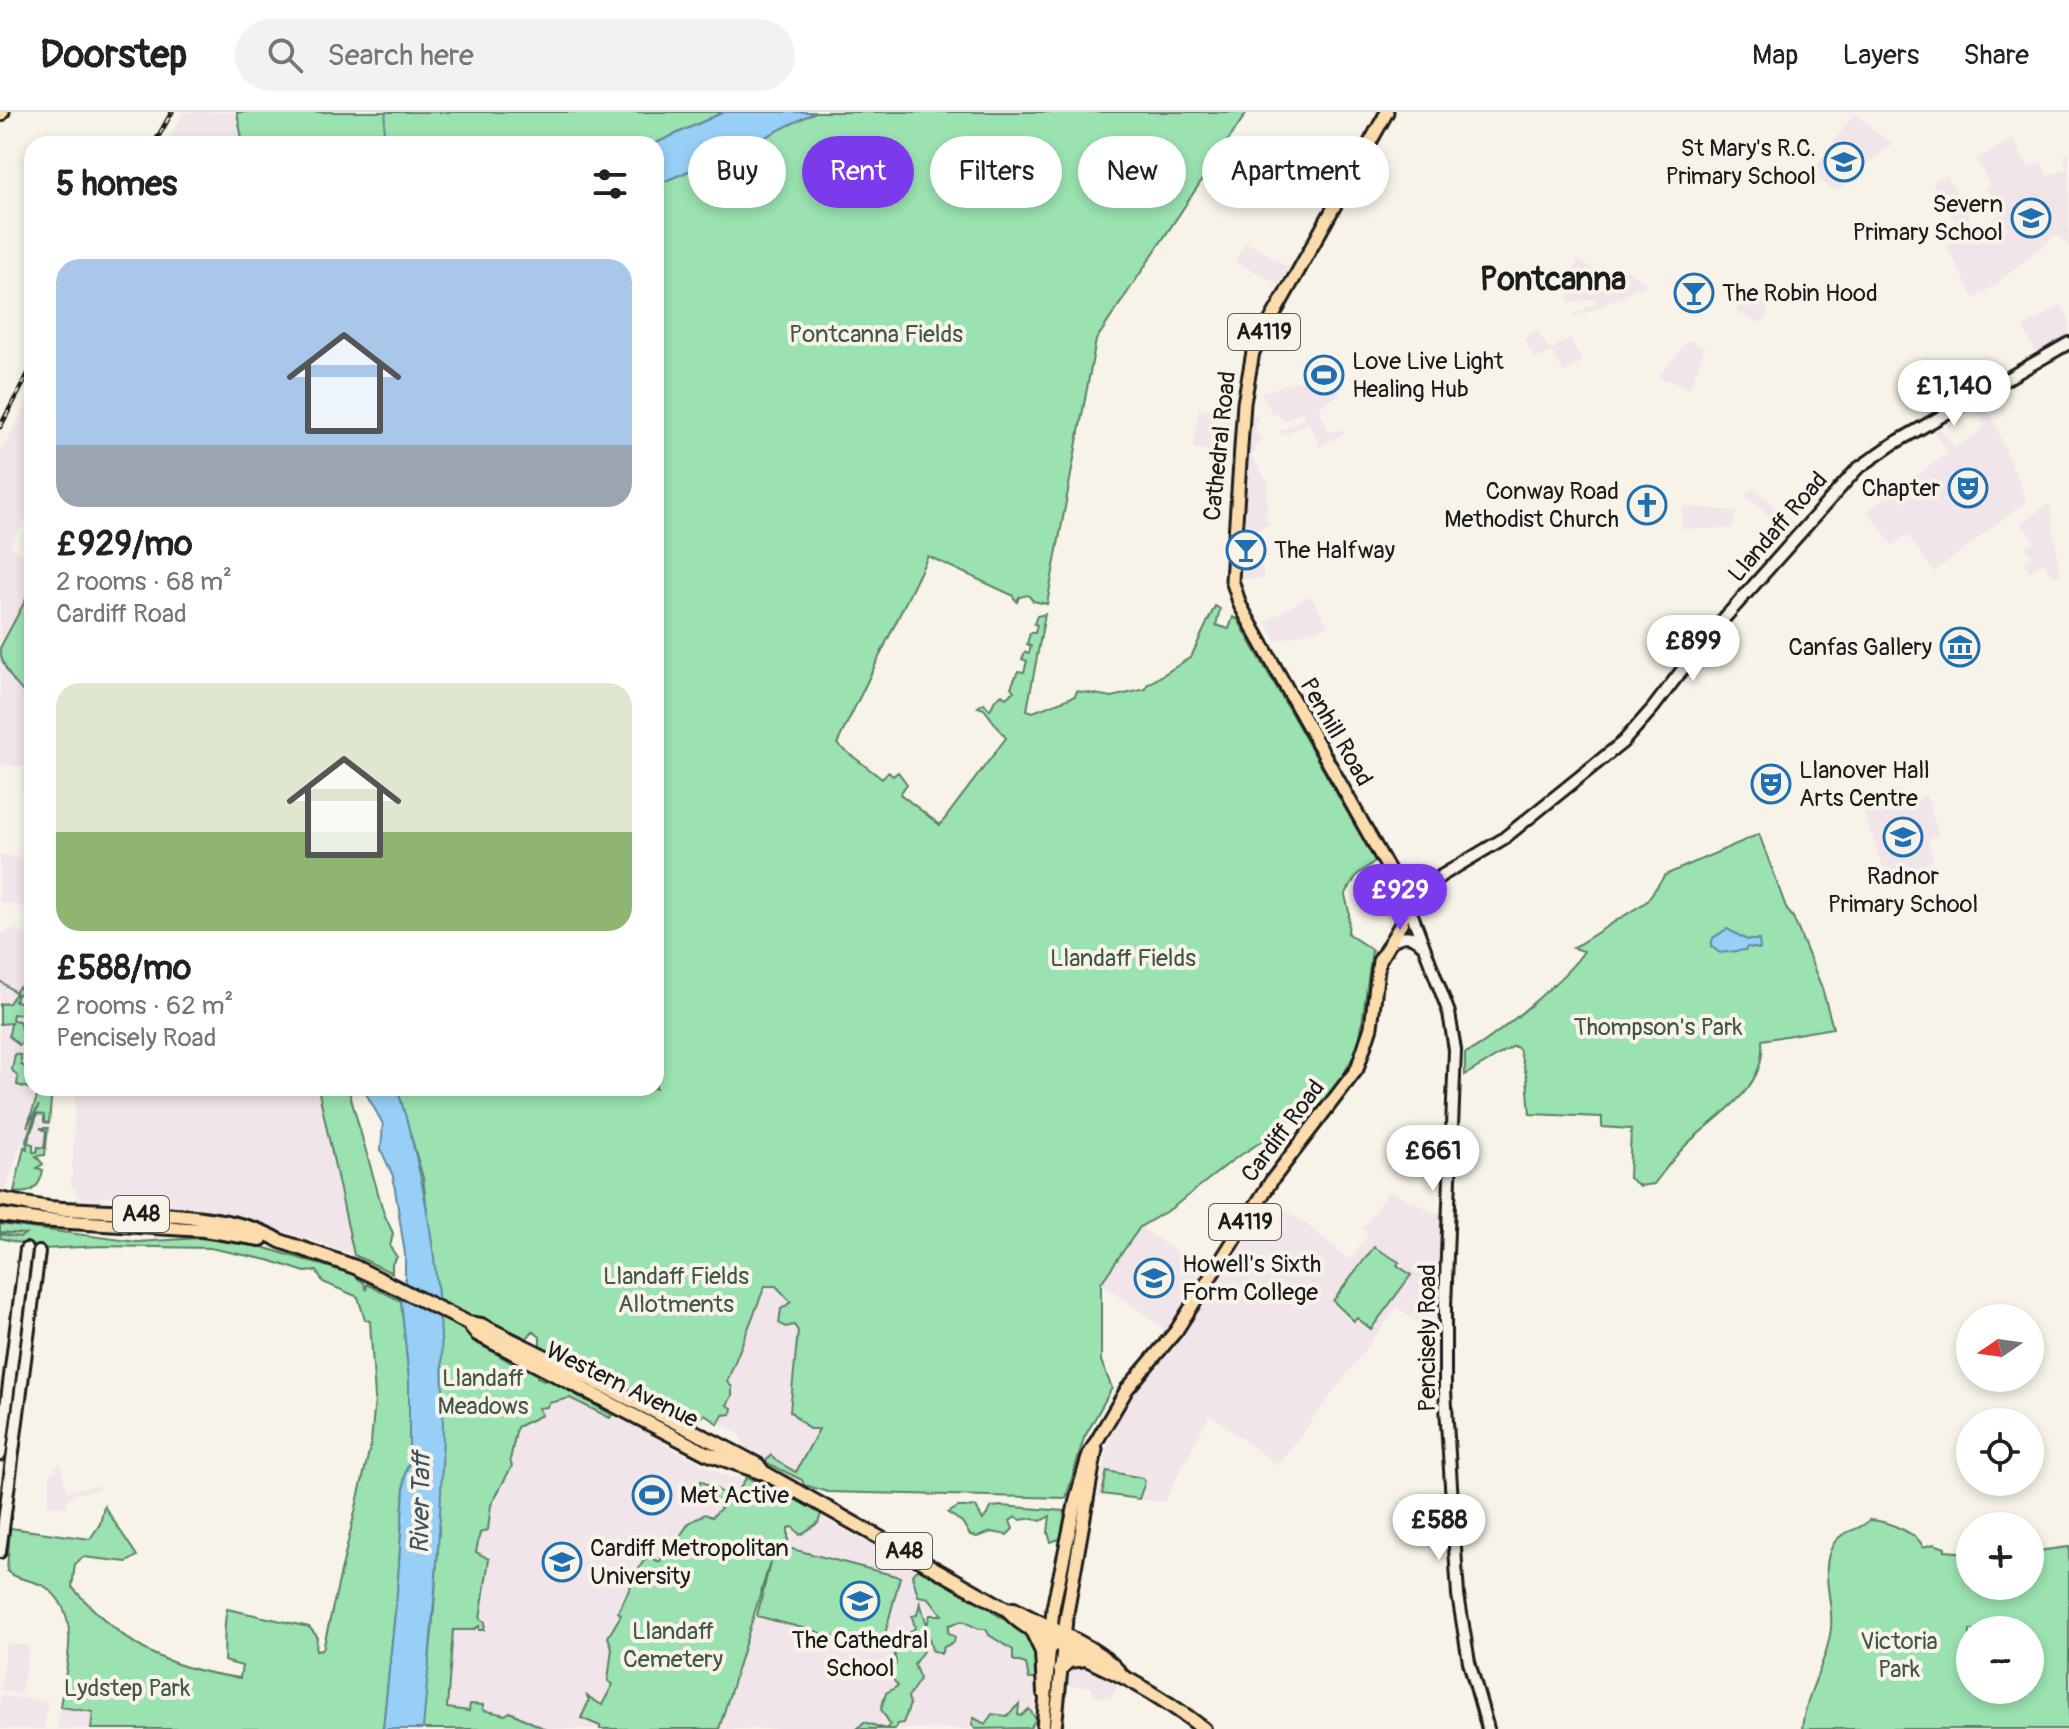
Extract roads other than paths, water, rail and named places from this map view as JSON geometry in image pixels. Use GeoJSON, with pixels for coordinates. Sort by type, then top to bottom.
{"type":"FeatureCollection","features":[{"type":"Feature","properties":{"kind":"highway","name":"Western Avenue"},"geometry":{"type":"LineString","coordinates":[[0,1199],[47,1207],[205,1219],[270,1234],[280,1241]]}},
{"type":"Feature","properties":{"kind":"highway","name":"Western Avenue"},"geometry":{"type":"LineString","coordinates":[[0,1215],[191,1229],[280,1241],[338,1260],[468,1323],[477,1334],[520,1359],[706,1453],[734,1466],[763,1472],[1008,1610],[1014,1609],[1050,1634],[1116,1668],[1122,1676]]}},
{"type":"Feature","properties":{"kind":"highway","name":"Western Avenue"},"geometry":{"type":"LineString","coordinates":[[1008,1610],[1010,1616],[1030,1629],[1050,1634]]}},
{"type":"Feature","properties":{"kind":"highway"},"geometry":{"type":"LineString","coordinates":[[1030,1629],[1042,1652],[1044,1693]]}},
{"type":"Feature","properties":{"kind":"highway","name":"Western Avenue"},"geometry":{"type":"LineString","coordinates":[[1064,1641],[1086,1659],[1122,1676],[1204,1729]]}},
{"type":"Feature","properties":{"kind":"highway"},"geometry":{"type":"LineString","coordinates":[[1060,1669],[1069,1661],[1086,1659]]}},
{"type":"Feature","properties":{"kind":"main road","name":"Cathedral Road"},"geometry":{"type":"LineString","coordinates":[[1232,580],[1244,403],[1253,352],[1387,112]]}},
{"type":"Feature","properties":{"kind":"main road","name":"Llandaff Road"},"geometry":{"type":"LineString","coordinates":[[1408,904],[1441,876],[1503,839],[1623,742],[1708,637],[1857,469],[1893,444],[2069,343]]}},
{"type":"Feature","properties":{"kind":"main road","name":"Penhill Road"},"geometry":{"type":"LineString","coordinates":[[1232,580],[1234,594],[1243,612],[1408,904]]}},
{"type":"Feature","properties":{"kind":"main road","name":"Cardiff Road"},"geometry":{"type":"LineString","coordinates":[[1043,1729],[1050,1634],[1077,1495],[1089,1454],[1127,1389],[1176,1331],[1272,1180],[1357,1069],[1371,1027],[1379,961],[1403,920],[1408,904]]}},
{"type":"Feature","properties":{"kind":"main road","name":"Pencisely Road"},"geometry":{"type":"LineString","coordinates":[[1408,904],[1449,1013],[1455,1050],[1445,1307],[1445,1391],[1461,1617],[1469,1662],[1488,1729]]}},
{"type":"Feature","properties":{"kind":"main road"},"geometry":{"type":"LineString","coordinates":[[1387,944],[1408,936],[1415,938],[1425,949]]}},
{"type":"Feature","properties":{"kind":"main road"},"geometry":{"type":"LineString","coordinates":[[0,1455],[26,1249]]}},
{"type":"Feature","properties":{"kind":"main road"},"geometry":{"type":"LineString","coordinates":[[0,1552],[39,1252]]}},
{"type":"Feature","properties":{"kind":"main road","name":"Cardiff Road"},"geometry":{"type":"LineString","coordinates":[[1055,1729],[1064,1641],[1096,1445]]}},
{"type":"Feature","properties":{"kind":"water"},"geometry":{"type":"Polygon","coordinates":[[[724,112],[815,112],[767,136],[688,136],[688,171],[664,182],[664,139],[724,112]]]}},
{"type":"Feature","properties":{"kind":"water"},"geometry":{"type":"Polygon","coordinates":[[[1727,929],[1747,940],[1759,940],[1760,949],[1747,947],[1745,950],[1720,953],[1711,946],[1713,938],[1727,929]]]}},
{"type":"Feature","properties":{"kind":"water","name":"River Taff"},"geometry":{"type":"Polygon","coordinates":[[[367,1096],[399,1096],[419,1168],[433,1247],[441,1327],[441,1487],[423,1729],[383,1729],[405,1474],[409,1462],[409,1379],[401,1301],[405,1254],[393,1176],[381,1150],[383,1124],[367,1096]]]}},
{"type":"Feature","properties":{"kind":"waterway"},"geometry":{"type":"LineString","coordinates":[[383,136],[386,112]]}},
{"type":"Feature","properties":{"kind":"railway"},"geometry":{"type":"LineString","coordinates":[[158,136],[172,112]]}},
{"type":"Feature","properties":{"kind":"railway"},"geometry":{"type":"LineString","coordinates":[[0,427],[24,382]]}},
{"type":"Feature","properties":{"kind":"place","name":"St Mary's R.C. Primary School"},"geometry":{"type":"Point","coordinates":[1844,162]}},
{"type":"Feature","properties":{"kind":"place","name":"Severn Primary School"},"geometry":{"type":"Point","coordinates":[2031,218]}},
{"type":"Feature","properties":{"kind":"place","name":"The Robin Hood"},"geometry":{"type":"Point","coordinates":[1694,293]}},
{"type":"Feature","properties":{"kind":"place","name":"Love Live Light Healing Hub"},"geometry":{"type":"Point","coordinates":[1324,375]}},
{"type":"Feature","properties":{"kind":"place","name":"Chapter"},"geometry":{"type":"Point","coordinates":[1968,488]}},
{"type":"Feature","properties":{"kind":"place","name":"Conway Road Methodist Church"},"geometry":{"type":"Point","coordinates":[1647,505]}},
{"type":"Feature","properties":{"kind":"place","name":"The Halfway"},"geometry":{"type":"Point","coordinates":[1246,550]}},
{"type":"Feature","properties":{"kind":"place","name":"Canfas Gallery"},"geometry":{"type":"Point","coordinates":[1960,647]}},
{"type":"Feature","properties":{"kind":"place","name":"Llanover Hall Arts Centre"},"geometry":{"type":"Point","coordinates":[1771,784]}},
{"type":"Feature","properties":{"kind":"place","name":"Radnor Primary School"},"geometry":{"type":"Point","coordinates":[1903,837]}},
{"type":"Feature","properties":{"kind":"place","name":"Howell's Sixth Form College"},"geometry":{"type":"Point","coordinates":[1154,1278]}},
{"type":"Feature","properties":{"kind":"place","name":"Met Active"},"geometry":{"type":"Point","coordinates":[652,1495]}},
{"type":"Feature","properties":{"kind":"place","name":"Cardiff Metropolitan University"},"geometry":{"type":"Point","coordinates":[562,1562]}},
{"type":"Feature","properties":{"kind":"place","name":"The Cathedral School"},"geometry":{"type":"Point","coordinates":[860,1601]}},
{"type":"Feature","properties":{"kind":"district","name":"Pontcanna"},"geometry":{"type":"Point","coordinates":[1553,280]}},
{"type":"Feature","properties":{"kind":"park label","name":"Pontcanna Fields"},"geometry":{"type":"Point","coordinates":[876,334]}},
{"type":"Feature","properties":{"kind":"park label","name":"Llandaff Fields"},"geometry":{"type":"Point","coordinates":[1123,958]}},
{"type":"Feature","properties":{"kind":"park label","name":"Thompson's Park"},"geometry":{"type":"Point","coordinates":[1658,1027]}},
{"type":"Feature","properties":{"kind":"park label","name":"Llandaff Fields Allotments"},"geometry":{"type":"Point","coordinates":[676,1290]}},
{"type":"Feature","properties":{"kind":"park label","name":"Llandaff Meadows"},"geometry":{"type":"Point","coordinates":[483,1392]}},
{"type":"Feature","properties":{"kind":"park label","name":"Llandaff Cemetery"},"geometry":{"type":"Point","coordinates":[673,1645]}},
{"type":"Feature","properties":{"kind":"park label","name":"Victoria Park"},"geometry":{"type":"Point","coordinates":[1899,1655]}},
{"type":"Feature","properties":{"kind":"park label","name":"Lydstep Park"},"geometry":{"type":"Point","coordinates":[127,1688]}}]}
